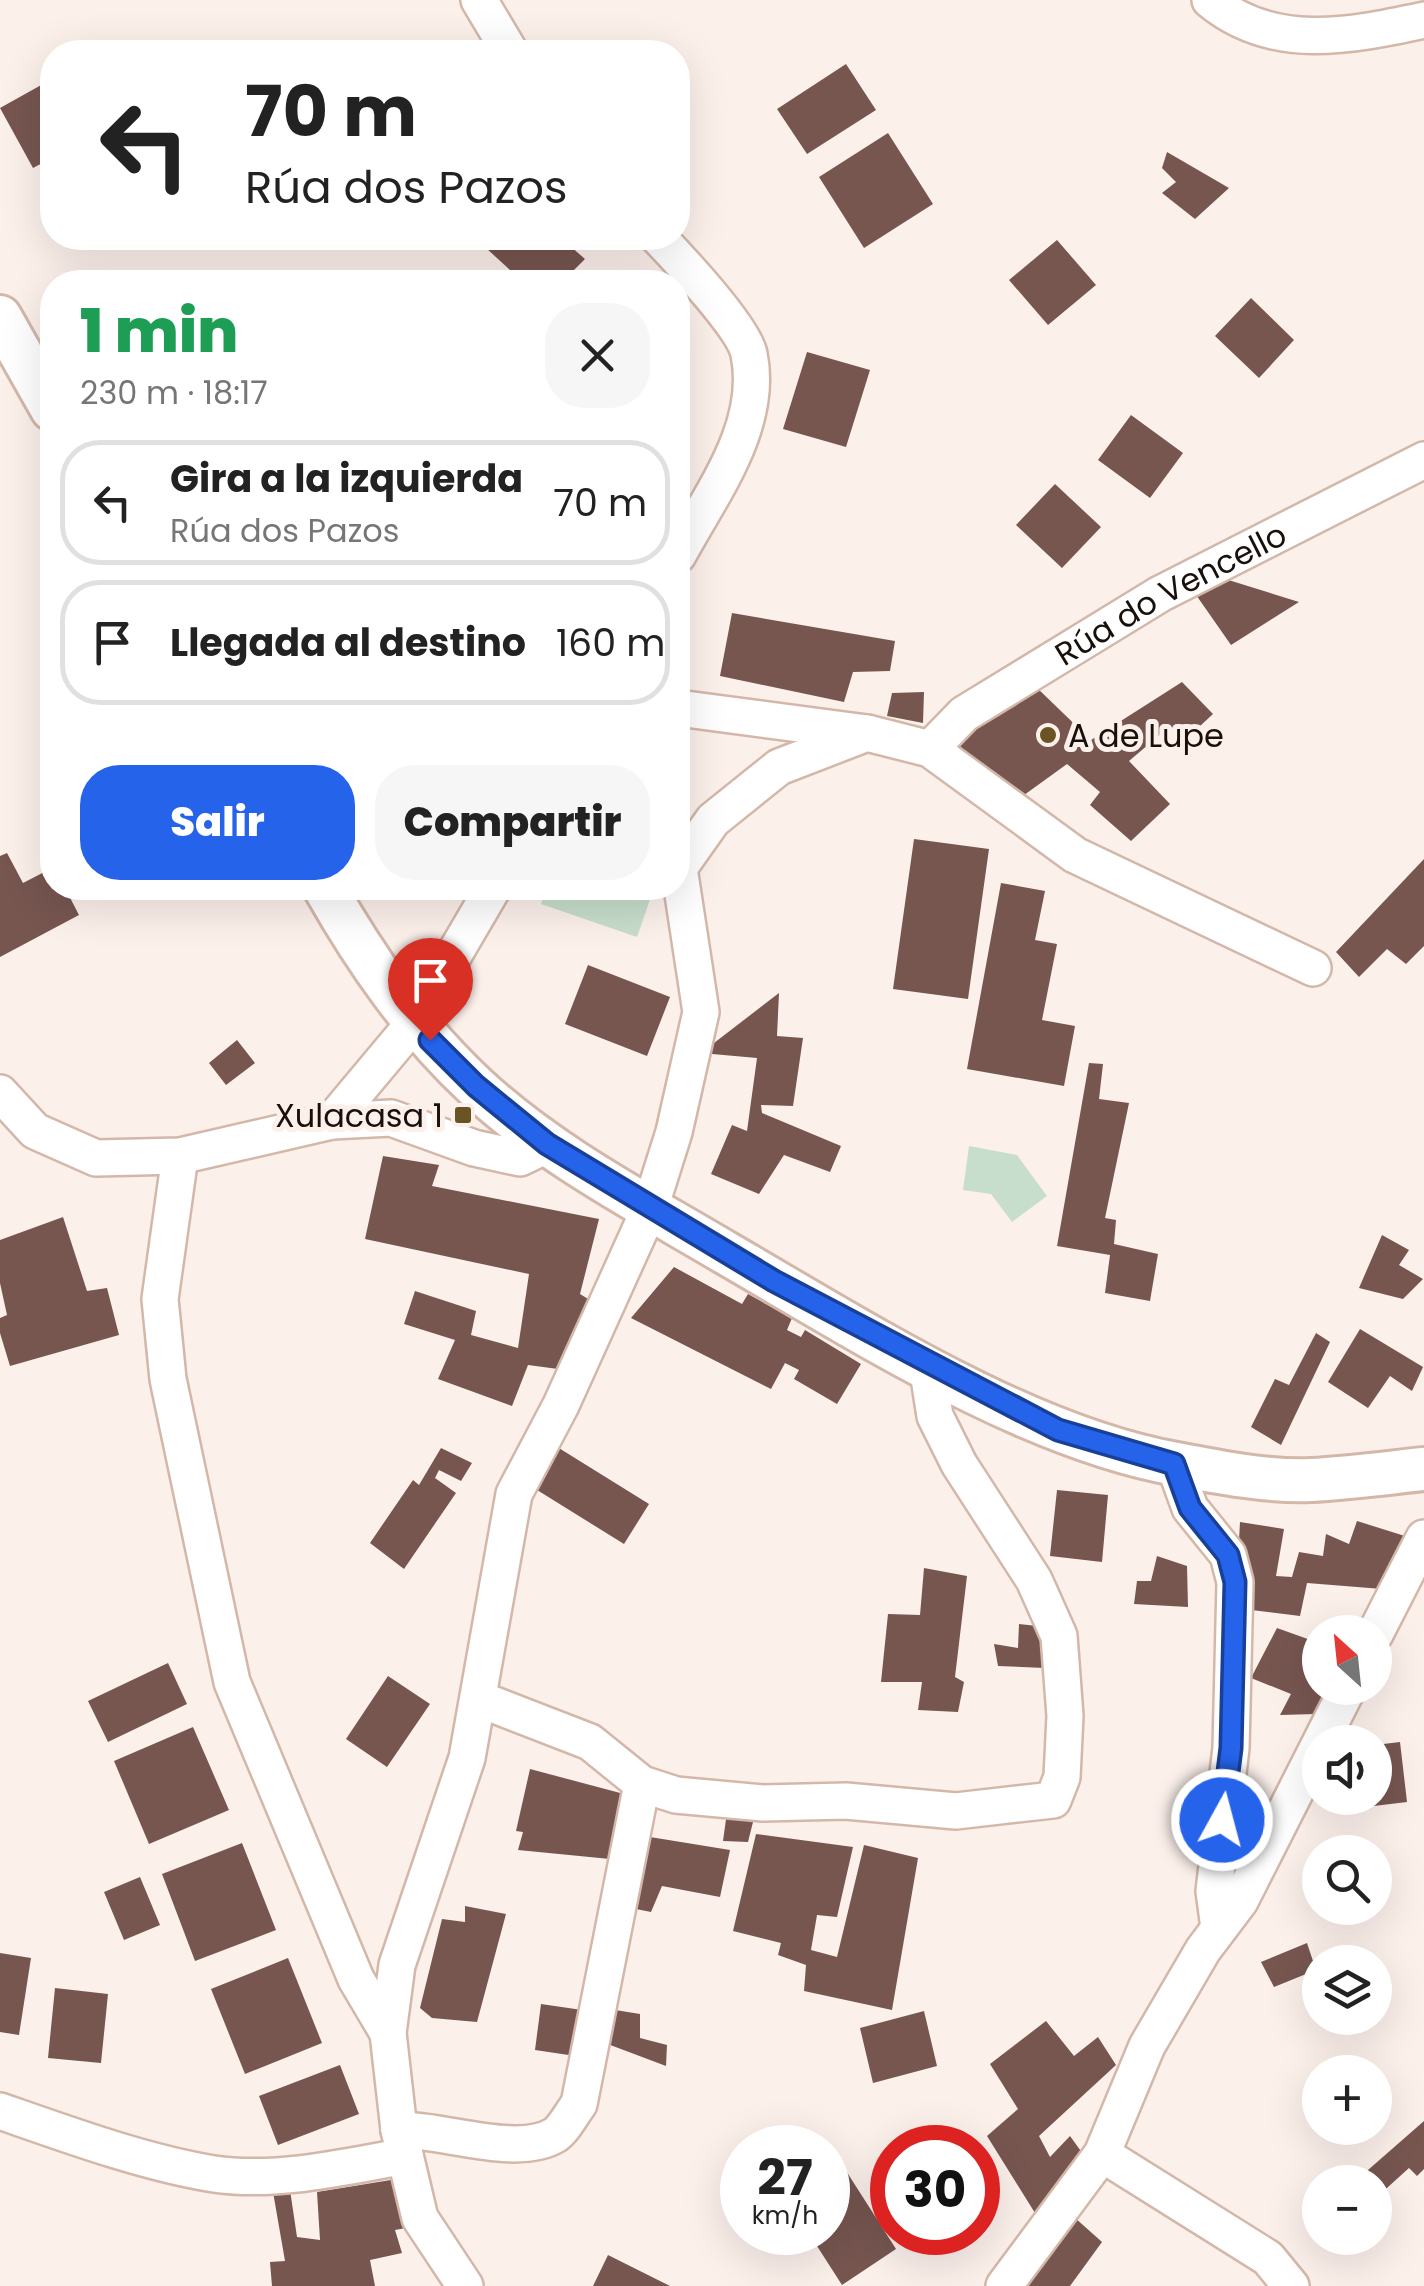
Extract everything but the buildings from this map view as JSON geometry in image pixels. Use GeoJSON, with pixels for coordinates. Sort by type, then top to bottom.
{"type":"FeatureCollection","features":[{"type":"Feature","properties":{"kind":"street"},"geometry":{"type":"LineString","coordinates":[[479,0],[503,40]]}},
{"type":"Feature","properties":{"kind":"street"},"geometry":{"type":"LineString","coordinates":[[1210,0],[1237,22],[1291,37],[1379,30],[1424,20]]}},
{"type":"Feature","properties":{"kind":"street"},"geometry":{"type":"LineString","coordinates":[[671,250],[696,276],[749,352],[748,422],[690,532]]}},
{"type":"Feature","properties":{"kind":"street"},"geometry":{"type":"LineString","coordinates":[[0,317],[40,389]]}},
{"type":"Feature","properties":{"kind":"street","name":"Rúa do Vencello"},"geometry":{"type":"LineString","coordinates":[[930,750],[964,714],[1160,594],[1423,458]]}},
{"type":"Feature","properties":{"kind":"street"},"geometry":{"type":"LineString","coordinates":[[690,710],[867,733],[930,750],[1075,854],[1313,968]]}},
{"type":"Feature","properties":{"kind":"street"},"geometry":{"type":"LineString","coordinates":[[690,852],[713,820],[779,767],[867,733]]}},
{"type":"Feature","properties":{"kind":"street"},"geometry":{"type":"LineString","coordinates":[[332,900],[356,943],[414,1022],[476,1086],[547,1144],[650,1208],[927,1365],[1058,1430],[1174,1464],[1307,1480],[1424,1469]]}},
{"type":"Feature","properties":{"kind":"street"},"geometry":{"type":"LineString","coordinates":[[332,1121],[414,1022],[487,900]]}},
{"type":"Feature","properties":{"kind":"street"},"geometry":{"type":"LineString","coordinates":[[465,2286],[420,2218],[402,2143],[388,2033],[397,1965],[467,1758],[514,1494],[561,1406],[650,1208],[674,1132],[700,1012],[684,900]]}},
{"type":"Feature","properties":{"kind":"street"},"geometry":{"type":"LineString","coordinates":[[0,1093],[35,1131],[96,1158],[180,1156],[332,1121],[391,1118],[474,1148],[520,1158],[547,1144]]}},
{"type":"Feature","properties":{"kind":"street"},"geometry":{"type":"LineString","coordinates":[[180,1156],[160,1299],[168,1379],[232,1682],[356,1979],[388,2033]]}},
{"type":"Feature","properties":{"kind":"street"},"geometry":{"type":"LineString","coordinates":[[479,1699],[590,1742],[642,1784],[676,1795],[746,1802],[846,1801],[956,1812],[1053,1800],[1062,1778],[1064,1716],[1059,1636],[1034,1580],[959,1464],[935,1416],[927,1365]]}},
{"type":"Feature","properties":{"kind":"street"},"geometry":{"type":"LineString","coordinates":[[1174,1464],[1190,1508],[1228,1555],[1235,1582],[1231,1748],[1214,1890],[1219,1928]]}},
{"type":"Feature","properties":{"kind":"street"},"geometry":{"type":"LineString","coordinates":[[1385,1615],[1424,1538]]}},
{"type":"Feature","properties":{"kind":"street"},"geometry":{"type":"LineString","coordinates":[[1004,2286],[1102,2154],[1147,2046],[1240,1900],[1339,1705]]}},
{"type":"Feature","properties":{"kind":"street"},"geometry":{"type":"LineString","coordinates":[[0,2110],[216,2174],[322,2172],[427,2130],[518,2144],[556,2135],[579,2104],[642,1784]]}},
{"type":"Feature","properties":{"kind":"street"},"geometry":{"type":"LineString","coordinates":[[1102,2154],[1268,2258],[1291,2286]]}},
{"type":"Feature","properties":{"kind":"green space"},"geometry":{"type":"Polygon","coordinates":[[[542,900],[650,900],[637,937],[541,904],[542,900]]]}},
{"type":"Feature","properties":{"kind":"green space"},"geometry":{"type":"Polygon","coordinates":[[[969,1146],[1017,1155],[1047,1196],[1012,1222],[991,1194],[963,1190],[969,1146]]]}},
{"type":"Feature","properties":{"kind":"place","name":"A de Lupe"},"geometry":{"type":"Point","coordinates":[1048,735]}},
{"type":"Feature","properties":{"kind":"place","name":"Xulacasa 1"},"geometry":{"type":"Point","coordinates":[463,1115]}},
{"type":"Feature","properties":{"kind":"route"},"geometry":{"type":"LineString","coordinates":[[430,1040],[476,1086],[547,1144],[774,1281],[927,1365],[1058,1430],[1174,1464],[1190,1508],[1228,1555],[1235,1582],[1231,1748],[1222,1820]]}}]}
